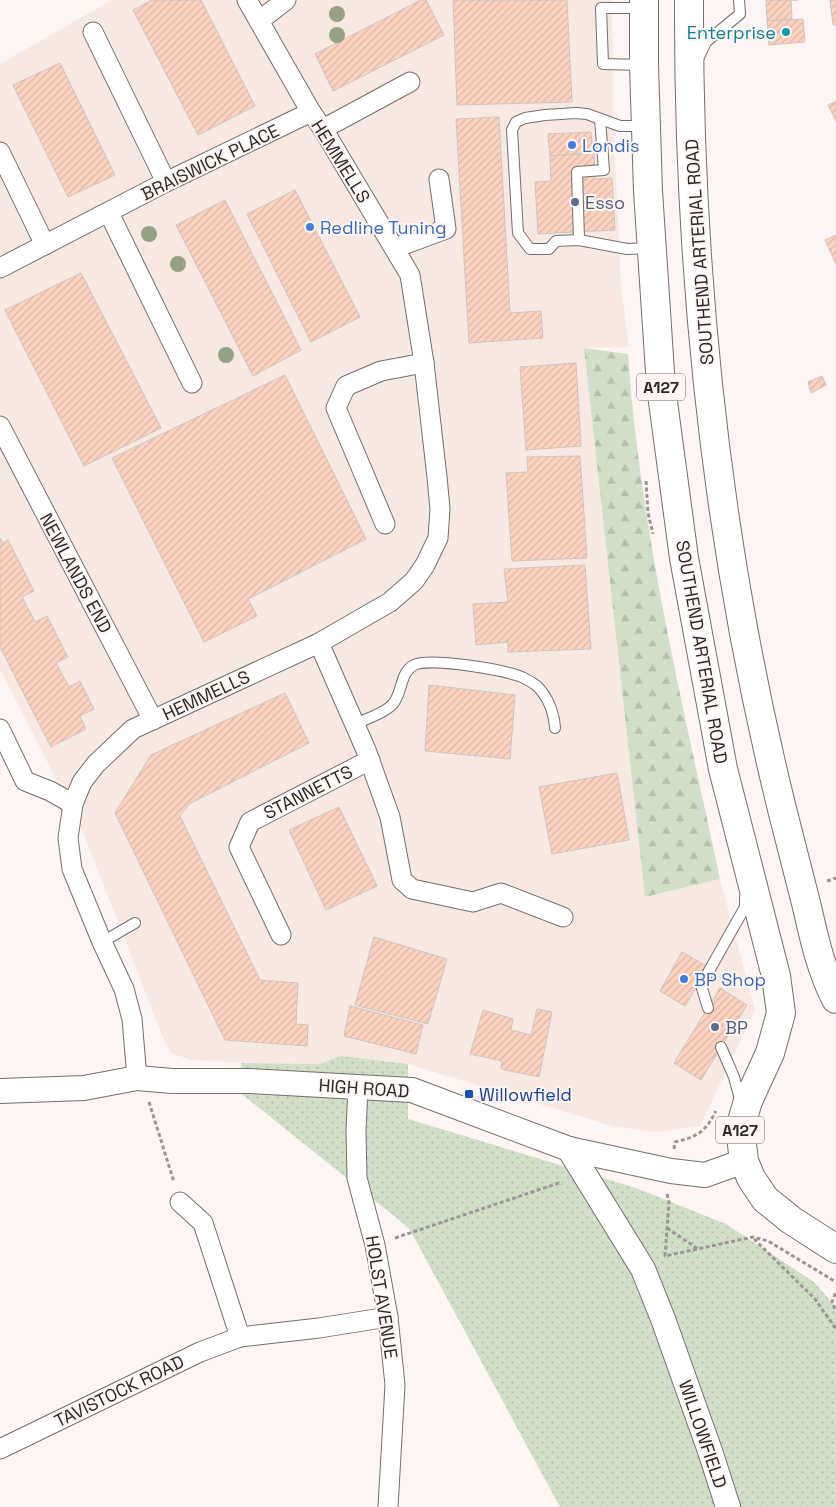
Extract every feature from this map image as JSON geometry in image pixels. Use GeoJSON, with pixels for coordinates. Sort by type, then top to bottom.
{"type":"FeatureCollection","features":[{"type":"Feature","properties":{"kind":"highway","name":"SOUTHEND ARTERIAL ROAD"},"geometry":{"type":"LineString","coordinates":[[689,0],[693,194],[706,358],[730,560],[770,762],[819,956],[836,999]]}},
{"type":"Feature","properties":{"kind":"highway","name":"SOUTHEND ARTERIAL ROAD"},"geometry":{"type":"LineString","coordinates":[[644,4],[646,126],[661,387],[684,558],[723,769],[776,976],[781,1013],[770,1053],[748,1101],[740,1128],[744,1160],[751,1178],[765,1199],[791,1220],[836,1248]]}},
{"type":"Feature","properties":{"kind":"street","name":"HEMMELLS"},"geometry":{"type":"LineString","coordinates":[[139,1078],[132,1019],[124,990],[72,869],[68,838],[73,804],[82,782],[96,764],[133,729],[319,643],[390,602],[414,581],[426,564],[438,538],[439,501],[424,363],[410,275],[311,112],[247,0]]}},
{"type":"Feature","properties":{"kind":"street"},"geometry":{"type":"LineString","coordinates":[[259,21],[286,0]]}},
{"type":"Feature","properties":{"kind":"street"},"geometry":{"type":"LineString","coordinates":[[93,32],[166,182]]}},
{"type":"Feature","properties":{"kind":"street"},"geometry":{"type":"LineString","coordinates":[[323,129],[410,82]]}},
{"type":"Feature","properties":{"kind":"street","name":"BRAISWICK PLACE"},"geometry":{"type":"LineString","coordinates":[[0,268],[166,182],[311,112]]}},
{"type":"Feature","properties":{"kind":"street"},"geometry":{"type":"LineString","coordinates":[[0,152],[45,244]]}},
{"type":"Feature","properties":{"kind":"street"},"geometry":{"type":"LineString","coordinates":[[395,248],[446,229],[439,179]]}},
{"type":"Feature","properties":{"kind":"street"},"geometry":{"type":"LineString","coordinates":[[109,212],[192,383]]}},
{"type":"Feature","properties":{"kind":"street"},"geometry":{"type":"LineString","coordinates":[[386,524],[336,408],[346,386],[380,371],[424,363]]}},
{"type":"Feature","properties":{"kind":"street","name":"NEWLANDS END"},"geometry":{"type":"LineString","coordinates":[[0,426],[153,720]]}},
{"type":"Feature","properties":{"kind":"street","name":"STANNETTS"},"geometry":{"type":"LineString","coordinates":[[319,643],[370,760],[390,817],[402,880],[412,889],[473,902],[501,893],[563,917]]}},
{"type":"Feature","properties":{"kind":"street"},"geometry":{"type":"LineString","coordinates":[[0,729],[25,781],[50,791],[73,804]]}},
{"type":"Feature","properties":{"kind":"street","name":"STANNETTS"},"geometry":{"type":"LineString","coordinates":[[282,935],[240,847],[250,822],[370,760]]}},
{"type":"Feature","properties":{"kind":"street","name":"HIGH ROAD"},"geometry":{"type":"LineString","coordinates":[[0,1091],[84,1088],[139,1078],[172,1081],[321,1084],[358,1088],[412,1090],[570,1148],[671,1171],[705,1175],[744,1160]]}},
{"type":"Feature","properties":{"kind":"street","name":"HOLST AVENUE"},"geometry":{"type":"LineString","coordinates":[[358,1088],[356,1130],[357,1178],[375,1245],[388,1316],[395,1385],[388,1507]]}},
{"type":"Feature","properties":{"kind":"street","name":"WILLOWFIELD"},"geometry":{"type":"LineString","coordinates":[[570,1148],[643,1269],[663,1319],[728,1507]]}},
{"type":"Feature","properties":{"kind":"street"},"geometry":{"type":"LineString","coordinates":[[180,1202],[203,1223],[240,1337]]}},
{"type":"Feature","properties":{"kind":"street","name":"TAVISTOCK ROAD"},"geometry":{"type":"LineString","coordinates":[[0,1448],[200,1352],[240,1337],[319,1328],[388,1316]]}},
{"type":"Feature","properties":{"kind":"lane"},"geometry":{"type":"LineString","coordinates":[[690,77],[706,42],[740,14],[739,0]]}},
{"type":"Feature","properties":{"kind":"lane"},"geometry":{"type":"LineString","coordinates":[[644,4],[601,8],[603,64],[644,65]]}},
{"type":"Feature","properties":{"kind":"lane"},"geometry":{"type":"LineString","coordinates":[[646,126],[620,126],[587,114],[576,113],[525,118],[516,122],[512,130],[518,233],[530,249],[549,249],[556,241],[579,240],[627,249],[652,248]]}},
{"type":"Feature","properties":{"kind":"lane"},"geometry":{"type":"LineString","coordinates":[[579,240],[577,172],[604,170],[600,119]]}},
{"type":"Feature","properties":{"kind":"lane"},"geometry":{"type":"LineString","coordinates":[[355,724],[392,705],[398,695],[404,675],[414,665],[439,662],[488,669],[523,677],[536,686],[545,696],[554,716],[555,728]]}},
{"type":"Feature","properties":{"kind":"lane"},"geometry":{"type":"LineString","coordinates":[[708,1008],[701,985],[745,907],[746,858]]}},
{"type":"Feature","properties":{"kind":"lane"},"geometry":{"type":"LineString","coordinates":[[102,942],[135,923]]}},
{"type":"Feature","properties":{"kind":"lane"},"geometry":{"type":"LineString","coordinates":[[721,1047],[734,1077],[744,1114]]}},
{"type":"Feature","properties":{"kind":"path"},"geometry":{"type":"LineString","coordinates":[[139,1078],[180,1202]]}},
{"type":"Feature","properties":{"kind":"path"},"geometry":{"type":"LineString","coordinates":[[375,1245],[560,1183],[565,1191]]}},
{"type":"Feature","properties":{"kind":"path"},"geometry":{"type":"LineString","coordinates":[[667,1192],[669,1202],[665,1256],[753,1237],[768,1241],[836,1282]]}},
{"type":"Feature","properties":{"kind":"path"},"geometry":{"type":"LineString","coordinates":[[667,1228],[698,1249]]}},
{"type":"Feature","properties":{"kind":"path"},"geometry":{"type":"LineString","coordinates":[[753,1237],[814,1299],[836,1329]]}},
{"type":"Feature","properties":{"kind":"path"},"geometry":{"type":"LineString","coordinates":[[836,1291],[832,1302],[836,1309]]}},
{"type":"Feature","properties":{"kind":"shaded area"},"geometry":{"type":"Polygon","coordinates":[[[112,0],[612,0],[613,107],[621,288],[629,347],[584,348],[645,897],[720,879],[755,1010],[700,1126],[656,1132],[612,1126],[408,1064],[341,1056],[320,1064],[241,1063],[191,1060],[171,1053],[162,1035],[83,832],[0,669],[0,64],[112,0]]]}},
{"type":"Feature","properties":{"kind":"green space"},"geometry":{"type":"Polygon","coordinates":[[[584,348],[628,354],[642,486],[653,552],[678,683],[720,879],[645,897],[584,348]]]}},
{"type":"Feature","properties":{"kind":"green space"},"geometry":{"type":"Polygon","coordinates":[[[341,1056],[408,1064],[408,1119],[636,1188],[726,1224],[814,1282],[836,1307],[836,1507],[560,1507],[409,1228],[243,1095],[241,1063],[320,1064],[341,1056]]]}},
{"type":"Feature","properties":{"kind":"building"},"geometry":{"type":"Polygon","coordinates":[[[152,0],[201,0],[255,106],[198,135],[133,10],[152,0]]]}},
{"type":"Feature","properties":{"kind":"building"},"geometry":{"type":"Polygon","coordinates":[[[421,0],[426,0],[444,35],[333,91],[315,54],[421,0]]]}},
{"type":"Feature","properties":{"kind":"building"},"geometry":{"type":"Polygon","coordinates":[[[453,0],[567,0],[572,102],[457,105],[453,0]]]}},
{"type":"Feature","properties":{"kind":"building"},"geometry":{"type":"Polygon","coordinates":[[[766,0],[791,0],[792,19],[767,21],[766,0]]]}},
{"type":"Feature","properties":{"kind":"building"},"geometry":{"type":"Polygon","coordinates":[[[830,0],[836,0],[836,25],[833,25],[830,0]]]}},
{"type":"Feature","properties":{"kind":"building","name":"Enterprise"},"geometry":{"type":"Polygon","coordinates":[[[803,19],[805,42],[769,45],[767,21],[803,19]]]}},
{"type":"Feature","properties":{"kind":"building"},"geometry":{"type":"Polygon","coordinates":[[[60,63],[115,175],[68,197],[13,85],[60,63]]]}},
{"type":"Feature","properties":{"kind":"building"},"geometry":{"type":"Polygon","coordinates":[[[836,101],[836,121],[828,105],[836,101]]]}},
{"type":"Feature","properties":{"kind":"building"},"geometry":{"type":"Polygon","coordinates":[[[499,117],[510,313],[541,311],[543,338],[469,343],[456,119],[499,117]]]}},
{"type":"Feature","properties":{"kind":"building"},"geometry":{"type":"Polygon","coordinates":[[[591,132],[593,153],[550,156],[548,134],[591,132]]]}},
{"type":"Feature","properties":{"kind":"building"},"geometry":{"type":"Polygon","coordinates":[[[594,153],[595,179],[612,178],[615,230],[538,234],[535,182],[551,181],[550,156],[594,153]]]}},
{"type":"Feature","properties":{"kind":"building"},"geometry":{"type":"Polygon","coordinates":[[[295,190],[360,317],[311,342],[247,214],[295,190]]]}},
{"type":"Feature","properties":{"kind":"building"},"geometry":{"type":"Polygon","coordinates":[[[225,200],[301,350],[253,376],[176,225],[225,200]]]}},
{"type":"Feature","properties":{"kind":"building"},"geometry":{"type":"Polygon","coordinates":[[[836,235],[836,264],[825,240],[836,235]]]}},
{"type":"Feature","properties":{"kind":"building"},"geometry":{"type":"Polygon","coordinates":[[[81,273],[161,428],[84,466],[5,310],[81,273]]]}},
{"type":"Feature","properties":{"kind":"building"},"geometry":{"type":"Polygon","coordinates":[[[576,363],[581,446],[526,450],[520,367],[576,363]]]}},
{"type":"Feature","properties":{"kind":"building"},"geometry":{"type":"Polygon","coordinates":[[[285,375],[366,539],[248,599],[257,616],[204,642],[112,458],[285,375]]]}},
{"type":"Feature","properties":{"kind":"building"},"geometry":{"type":"Polygon","coordinates":[[[822,376],[826,385],[811,393],[808,382],[822,376]]]}},
{"type":"Feature","properties":{"kind":"building"},"geometry":{"type":"Polygon","coordinates":[[[580,456],[587,558],[512,561],[506,473],[528,472],[527,457],[580,456]]]}},
{"type":"Feature","properties":{"kind":"building"},"geometry":{"type":"Polygon","coordinates":[[[0,538],[3,543],[8,540],[34,591],[22,597],[35,622],[47,616],[68,657],[56,663],[69,687],[80,681],[94,709],[80,716],[86,729],[51,747],[0,647],[0,538]]]}},
{"type":"Feature","properties":{"kind":"building"},"geometry":{"type":"Polygon","coordinates":[[[585,565],[591,649],[508,652],[508,642],[476,645],[473,604],[508,602],[504,569],[585,565]]]}},
{"type":"Feature","properties":{"kind":"building"},"geometry":{"type":"Polygon","coordinates":[[[429,685],[515,695],[510,759],[425,751],[429,685]]]}},
{"type":"Feature","properties":{"kind":"building"},"geometry":{"type":"Polygon","coordinates":[[[285,693],[309,743],[189,804],[180,816],[260,980],[298,983],[296,1024],[308,1025],[307,1046],[225,1040],[115,813],[151,755],[285,693]]]}},
{"type":"Feature","properties":{"kind":"building"},"geometry":{"type":"Polygon","coordinates":[[[617,773],[629,840],[552,854],[539,787],[617,773]]]}},
{"type":"Feature","properties":{"kind":"building"},"geometry":{"type":"Polygon","coordinates":[[[339,807],[377,886],[326,910],[289,830],[339,807]]]}},
{"type":"Feature","properties":{"kind":"building"},"geometry":{"type":"Polygon","coordinates":[[[374,937],[447,959],[428,1024],[355,1005],[374,937]]]}},
{"type":"Feature","properties":{"kind":"building","name":"BP Shop"},"geometry":{"type":"Polygon","coordinates":[[[682,952],[708,967],[685,1006],[660,991],[682,952]]]}},
{"type":"Feature","properties":{"kind":"building","name":"BP"},"geometry":{"type":"Polygon","coordinates":[[[720,988],[747,1005],[701,1080],[674,1063],[720,988]]]}},
{"type":"Feature","properties":{"kind":"building"},"geometry":{"type":"Polygon","coordinates":[[[350,1006],[423,1025],[416,1054],[344,1036],[350,1006]]]}},
{"type":"Feature","properties":{"kind":"building"},"geometry":{"type":"Polygon","coordinates":[[[537,1009],[552,1012],[539,1077],[501,1069],[502,1061],[470,1054],[483,1010],[513,1019],[511,1030],[531,1035],[537,1009]]]}},
{"type":"Feature","properties":{"kind":"place","name":"Enterprise"},"geometry":{"type":"Point","coordinates":[786,32]}},
{"type":"Feature","properties":{"kind":"place","name":"Londis"},"geometry":{"type":"Point","coordinates":[572,145]}},
{"type":"Feature","properties":{"kind":"place","name":"Esso"},"geometry":{"type":"Point","coordinates":[575,202]}},
{"type":"Feature","properties":{"kind":"place","name":"Redline Tuning"},"geometry":{"type":"Point","coordinates":[310,227]}},
{"type":"Feature","properties":{"kind":"place","name":"BP Shop"},"geometry":{"type":"Point","coordinates":[684,979]}},
{"type":"Feature","properties":{"kind":"place","name":"BP"},"geometry":{"type":"Point","coordinates":[715,1027]}},
{"type":"Feature","properties":{"kind":"place","name":"Willowfield"},"geometry":{"type":"Point","coordinates":[469,1094]}}]}
